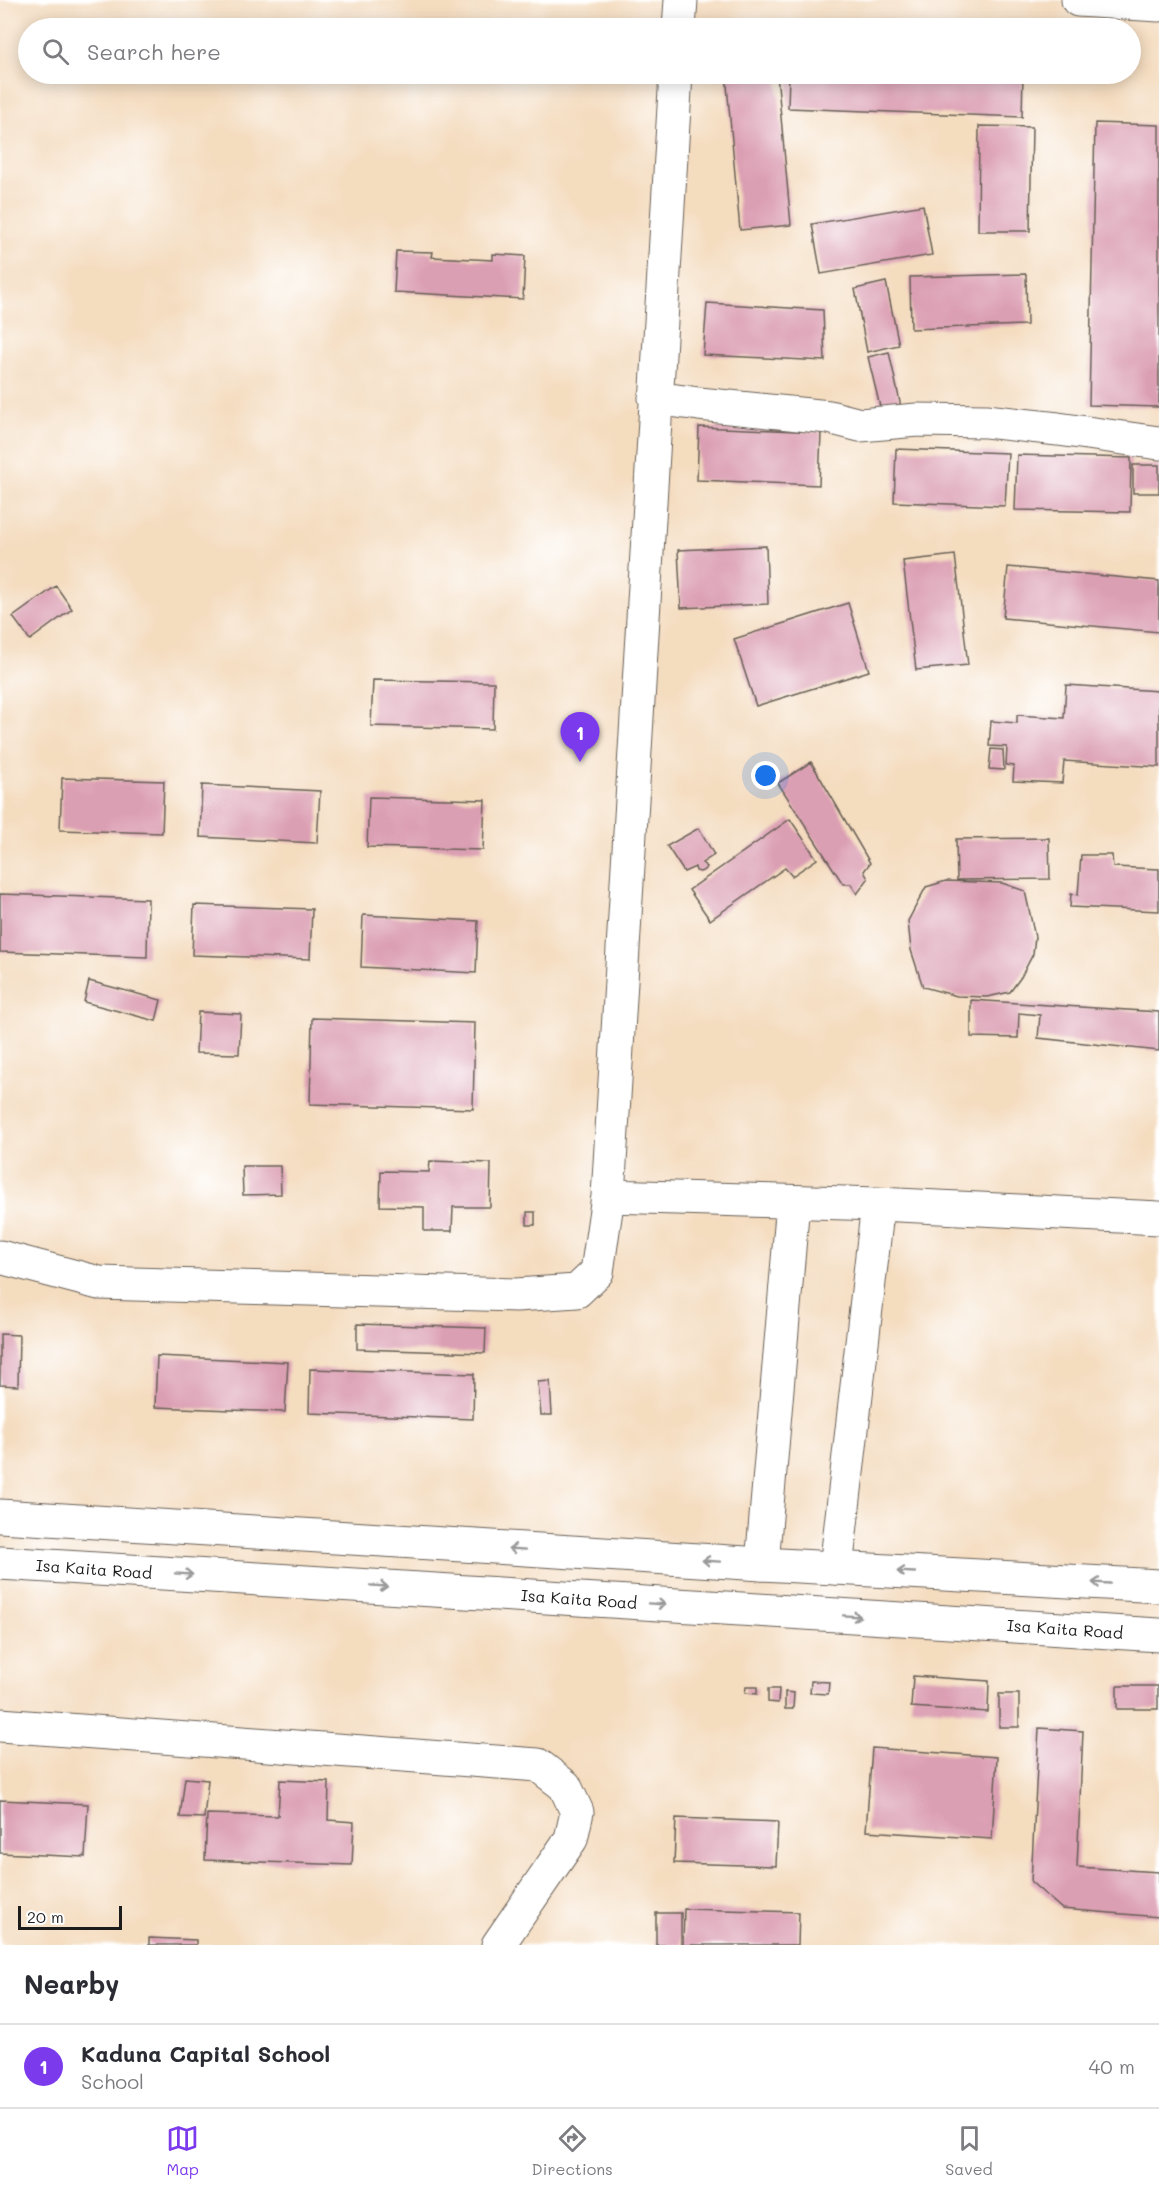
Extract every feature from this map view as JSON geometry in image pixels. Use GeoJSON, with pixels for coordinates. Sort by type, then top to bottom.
{"type":"FeatureCollection","features":[{"type":"Feature","properties":{"kind":"main road"},"geometry":{"type":"LineString","coordinates":[[680,18],[681,0]]}},
{"type":"Feature","properties":{"kind":"main road"},"geometry":{"type":"LineString","coordinates":[[1078,0],[1159,5]]}},
{"type":"Feature","properties":{"kind":"main road"},"geometry":{"type":"LineString","coordinates":[[0,1257],[99,1283],[516,1296],[577,1291],[597,1272],[608,1196],[675,84]]}},
{"type":"Feature","properties":{"kind":"main road"},"geometry":{"type":"LineString","coordinates":[[655,398],[829,417],[860,425],[917,420],[986,421],[1159,443]]}},
{"type":"Feature","properties":{"kind":"main road"},"geometry":{"type":"LineString","coordinates":[[608,1196],[878,1204],[1159,1218]]}},
{"type":"Feature","properties":{"kind":"main road"},"geometry":{"type":"LineString","coordinates":[[762,1564],[793,1202]]}},
{"type":"Feature","properties":{"kind":"main road"},"geometry":{"type":"LineString","coordinates":[[836,1568],[878,1204]]}},
{"type":"Feature","properties":{"kind":"main road"},"geometry":{"type":"LineString","coordinates":[[0,1516],[762,1564],[1159,1586]]}},
{"type":"Feature","properties":{"kind":"main road","name":"Isa Kaita Road"},"geometry":{"type":"LineString","coordinates":[[0,1563],[1159,1635]]}},
{"type":"Feature","properties":{"kind":"main road"},"geometry":{"type":"LineString","coordinates":[[0,1725],[538,1765],[565,1785],[577,1812],[571,1839],[498,1945]]}},
{"type":"Feature","properties":{"kind":"building"},"geometry":{"type":"Polygon","coordinates":[[[727,84],[778,84],[791,225],[740,230],[727,84]]]}},
{"type":"Feature","properties":{"kind":"building"},"geometry":{"type":"Polygon","coordinates":[[[789,84],[1023,84],[1022,117],[788,108],[789,84]]]}},
{"type":"Feature","properties":{"kind":"building"},"geometry":{"type":"Polygon","coordinates":[[[1095,123],[1159,125],[1159,407],[1089,405],[1095,123]]]}},
{"type":"Feature","properties":{"kind":"building"},"geometry":{"type":"Polygon","coordinates":[[[979,126],[1032,127],[1030,231],[978,231],[979,126]]]}},
{"type":"Feature","properties":{"kind":"building"},"geometry":{"type":"Polygon","coordinates":[[[923,205],[932,255],[821,274],[812,224],[923,205]]]}},
{"type":"Feature","properties":{"kind":"building"},"geometry":{"type":"Polygon","coordinates":[[[396,251],[433,252],[432,257],[493,260],[493,254],[525,256],[523,299],[394,292],[396,251]]]}},
{"type":"Feature","properties":{"kind":"building"},"geometry":{"type":"Polygon","coordinates":[[[1026,274],[1027,325],[911,329],[910,277],[1026,274]]]}},
{"type":"Feature","properties":{"kind":"building"},"geometry":{"type":"Polygon","coordinates":[[[886,282],[899,345],[867,352],[855,289],[886,282]]]}},
{"type":"Feature","properties":{"kind":"building"},"geometry":{"type":"Polygon","coordinates":[[[707,303],[823,310],[825,361],[703,355],[707,303]]]}},
{"type":"Feature","properties":{"kind":"building"},"geometry":{"type":"Polygon","coordinates":[[[889,352],[901,407],[881,411],[868,357],[889,352]]]}},
{"type":"Feature","properties":{"kind":"building"},"geometry":{"type":"Polygon","coordinates":[[[699,427],[821,432],[819,485],[697,480],[699,427]]]}},
{"type":"Feature","properties":{"kind":"building"},"geometry":{"type":"Polygon","coordinates":[[[896,449],[1008,453],[1005,506],[894,502],[896,449]]]}},
{"type":"Feature","properties":{"kind":"building"},"geometry":{"type":"Polygon","coordinates":[[[1017,455],[1131,458],[1130,512],[1015,510],[1017,455]]]}},
{"type":"Feature","properties":{"kind":"building"},"geometry":{"type":"Polygon","coordinates":[[[1133,465],[1159,465],[1159,493],[1133,493],[1133,465]]]}},
{"type":"Feature","properties":{"kind":"building"},"geometry":{"type":"Polygon","coordinates":[[[766,546],[768,604],[681,608],[678,550],[766,546]]]}},
{"type":"Feature","properties":{"kind":"building"},"geometry":{"type":"Polygon","coordinates":[[[955,555],[968,665],[916,670],[903,561],[955,555]]]}},
{"type":"Feature","properties":{"kind":"building"},"geometry":{"type":"Polygon","coordinates":[[[1008,567],[1159,581],[1159,632],[1003,618],[1008,567]]]}},
{"type":"Feature","properties":{"kind":"building"},"geometry":{"type":"Polygon","coordinates":[[[56,586],[72,609],[30,640],[13,617],[56,586]]]}},
{"type":"Feature","properties":{"kind":"building"},"geometry":{"type":"Polygon","coordinates":[[[848,603],[869,671],[756,706],[734,639],[848,603]]]}},
{"type":"Feature","properties":{"kind":"building"},"geometry":{"type":"Polygon","coordinates":[[[373,680],[494,682],[493,729],[371,726],[373,680]]]}},
{"type":"Feature","properties":{"kind":"building"},"geometry":{"type":"Polygon","coordinates":[[[1066,685],[1159,691],[1159,767],[1064,761],[1062,783],[1013,781],[1014,766],[1006,765],[1007,747],[989,746],[991,721],[1017,723],[1017,715],[1064,718],[1066,685]]]}},
{"type":"Feature","properties":{"kind":"building"},"geometry":{"type":"Polygon","coordinates":[[[991,749],[1003,750],[1004,770],[989,769],[991,749]]]}},
{"type":"Feature","properties":{"kind":"building"},"geometry":{"type":"Polygon","coordinates":[[[811,762],[870,863],[864,871],[868,879],[857,894],[851,884],[843,884],[778,783],[811,762]]]}},
{"type":"Feature","properties":{"kind":"building"},"geometry":{"type":"Polygon","coordinates":[[[62,778],[164,781],[162,833],[60,830],[62,778]]]}},
{"type":"Feature","properties":{"kind":"building"},"geometry":{"type":"Polygon","coordinates":[[[202,785],[320,791],[317,843],[200,837],[202,785]]]}},
{"type":"Feature","properties":{"kind":"building"},"geometry":{"type":"Polygon","coordinates":[[[369,797],[485,800],[483,850],[367,847],[369,797]]]}},
{"type":"Feature","properties":{"kind":"building"},"geometry":{"type":"Polygon","coordinates":[[[790,819],[817,859],[792,876],[785,868],[710,920],[689,890],[790,819]]]}},
{"type":"Feature","properties":{"kind":"building"},"geometry":{"type":"Polygon","coordinates":[[[699,828],[714,855],[702,863],[707,867],[705,870],[696,871],[695,867],[684,872],[667,846],[699,828]]]}},
{"type":"Feature","properties":{"kind":"building"},"geometry":{"type":"Polygon","coordinates":[[[1049,838],[1050,879],[957,880],[956,839],[1049,838]]]}},
{"type":"Feature","properties":{"kind":"building"},"geometry":{"type":"Polygon","coordinates":[[[1081,855],[1112,855],[1113,867],[1159,869],[1159,911],[1070,907],[1071,894],[1078,895],[1081,855]]]}},
{"type":"Feature","properties":{"kind":"building"},"geometry":{"type":"Polygon","coordinates":[[[946,881],[1002,883],[1025,891],[1035,937],[1033,954],[1010,992],[987,997],[957,996],[923,987],[911,950],[908,921],[926,887],[946,881]]]}},
{"type":"Feature","properties":{"kind":"building"},"geometry":{"type":"Polygon","coordinates":[[[0,894],[148,899],[147,957],[0,952],[0,894]]]}},
{"type":"Feature","properties":{"kind":"building"},"geometry":{"type":"Polygon","coordinates":[[[194,905],[312,909],[310,959],[192,955],[194,905]]]}},
{"type":"Feature","properties":{"kind":"building"},"geometry":{"type":"Polygon","coordinates":[[[363,915],[478,921],[476,973],[361,967],[363,915]]]}},
{"type":"Feature","properties":{"kind":"building"},"geometry":{"type":"Polygon","coordinates":[[[89,981],[161,1000],[156,1021],[84,1002],[89,981]]]}},
{"type":"Feature","properties":{"kind":"building"},"geometry":{"type":"Polygon","coordinates":[[[971,1000],[1159,1012],[1159,1051],[1038,1038],[1040,1015],[1019,1013],[1018,1038],[971,1037],[971,1000]]]}},
{"type":"Feature","properties":{"kind":"building"},"geometry":{"type":"Polygon","coordinates":[[[198,1012],[241,1014],[239,1054],[196,1053],[198,1012]]]}},
{"type":"Feature","properties":{"kind":"building"},"geometry":{"type":"Polygon","coordinates":[[[312,1018],[475,1023],[473,1109],[310,1104],[312,1018]]]}},
{"type":"Feature","properties":{"kind":"building"},"geometry":{"type":"Polygon","coordinates":[[[430,1161],[491,1163],[490,1207],[453,1207],[452,1231],[424,1231],[424,1207],[380,1206],[381,1171],[429,1172],[430,1161]]]}},
{"type":"Feature","properties":{"kind":"building"},"geometry":{"type":"Polygon","coordinates":[[[242,1166],[280,1166],[281,1194],[243,1195],[242,1166]]]}},
{"type":"Feature","properties":{"kind":"building"},"geometry":{"type":"Polygon","coordinates":[[[527,1212],[535,1212],[535,1225],[527,1225],[527,1212]]]}},
{"type":"Feature","properties":{"kind":"building"},"geometry":{"type":"Polygon","coordinates":[[[357,1324],[486,1328],[485,1353],[357,1349],[357,1324]]]}},
{"type":"Feature","properties":{"kind":"building"},"geometry":{"type":"Polygon","coordinates":[[[0,1334],[19,1335],[18,1386],[0,1385],[0,1334]]]}},
{"type":"Feature","properties":{"kind":"building"},"geometry":{"type":"Polygon","coordinates":[[[157,1356],[288,1362],[285,1412],[155,1407],[157,1356]]]}},
{"type":"Feature","properties":{"kind":"building"},"geometry":{"type":"Polygon","coordinates":[[[310,1369],[474,1374],[473,1419],[309,1413],[310,1369]]]}},
{"type":"Feature","properties":{"kind":"building"},"geometry":{"type":"Polygon","coordinates":[[[550,1381],[552,1415],[541,1415],[538,1382],[550,1381]]]}},
{"type":"Feature","properties":{"kind":"building"},"geometry":{"type":"Polygon","coordinates":[[[913,1676],[989,1681],[988,1712],[911,1707],[913,1676]]]}},
{"type":"Feature","properties":{"kind":"building"},"geometry":{"type":"Polygon","coordinates":[[[811,1681],[829,1682],[828,1694],[810,1693],[811,1681]]]}},
{"type":"Feature","properties":{"kind":"building"},"geometry":{"type":"Polygon","coordinates":[[[1117,1686],[1158,1686],[1158,1709],[1117,1709],[1117,1686]]]}},
{"type":"Feature","properties":{"kind":"building"},"geometry":{"type":"Polygon","coordinates":[[[746,1687],[757,1687],[757,1694],[745,1693],[746,1687]]]}},
{"type":"Feature","properties":{"kind":"building"},"geometry":{"type":"Polygon","coordinates":[[[768,1689],[779,1689],[778,1703],[768,1702],[768,1689]]]}},
{"type":"Feature","properties":{"kind":"building"},"geometry":{"type":"Polygon","coordinates":[[[785,1692],[794,1693],[793,1709],[785,1709],[785,1692]]]}},
{"type":"Feature","properties":{"kind":"building"},"geometry":{"type":"Polygon","coordinates":[[[999,1694],[1019,1694],[1019,1727],[999,1727],[999,1694]]]}},
{"type":"Feature","properties":{"kind":"building"},"geometry":{"type":"Polygon","coordinates":[[[1039,1728],[1083,1731],[1077,1867],[1159,1872],[1159,1917],[1062,1909],[1031,1882],[1039,1728]]]}},
{"type":"Feature","properties":{"kind":"building"},"geometry":{"type":"Polygon","coordinates":[[[872,1748],[997,1757],[992,1839],[866,1831],[872,1748]]]}},
{"type":"Feature","properties":{"kind":"building"},"geometry":{"type":"Polygon","coordinates":[[[185,1778],[208,1780],[204,1818],[180,1817],[185,1778]]]}},
{"type":"Feature","properties":{"kind":"building"},"geometry":{"type":"Polygon","coordinates":[[[280,1780],[329,1782],[328,1820],[354,1822],[352,1865],[205,1860],[207,1814],[278,1816],[280,1780]]]}},
{"type":"Feature","properties":{"kind":"building"},"geometry":{"type":"Polygon","coordinates":[[[0,1800],[88,1804],[85,1857],[0,1853],[0,1800]]]}},
{"type":"Feature","properties":{"kind":"building"},"geometry":{"type":"Polygon","coordinates":[[[676,1818],[778,1822],[776,1866],[674,1863],[676,1818]]]}},
{"type":"Feature","properties":{"kind":"building"},"geometry":{"type":"Polygon","coordinates":[[[684,1909],[799,1912],[798,1945],[683,1945],[684,1909]]]}},
{"type":"Feature","properties":{"kind":"building"},"geometry":{"type":"Polygon","coordinates":[[[656,1913],[681,1913],[681,1945],[656,1945],[656,1913]]]}},
{"type":"Feature","properties":{"kind":"building"},"geometry":{"type":"Polygon","coordinates":[[[149,1938],[196,1940],[196,1945],[149,1945],[149,1938]]]}},
{"type":"Feature","properties":{"kind":"place","name":"Kaduna Capital School"},"geometry":{"type":"Point","coordinates":[580,762]}}]}
